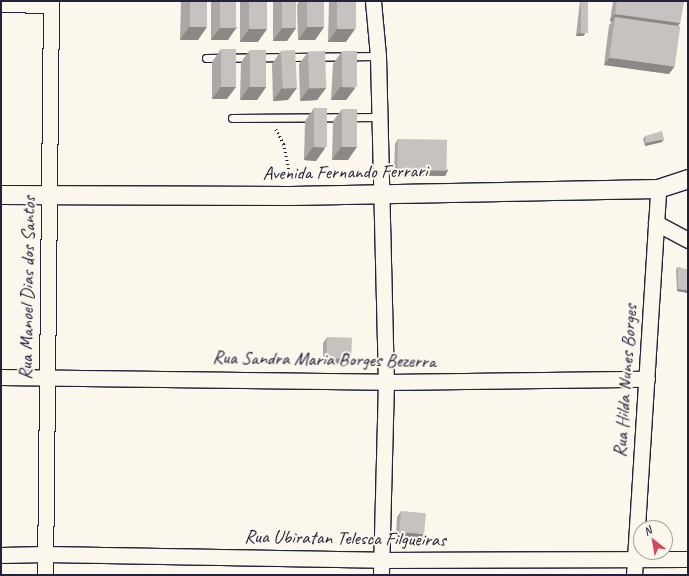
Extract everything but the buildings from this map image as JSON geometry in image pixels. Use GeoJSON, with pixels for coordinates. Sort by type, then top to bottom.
{"type":"FeatureCollection","features":[{"type":"Feature","properties":{"kind":"street"},"geometry":{"type":"LineString","coordinates":[[373,1],[378,56],[386,382],[381,575]]}},
{"type":"Feature","properties":{"kind":"street"},"geometry":{"type":"LineString","coordinates":[[1,4],[50,3]]}},
{"type":"Feature","properties":{"kind":"street","name":"Rua Manoel Dias dos Santos"},"geometry":{"type":"LineString","coordinates":[[45,575],[50,195],[50,3]]}},
{"type":"Feature","properties":{"kind":"street","name":"Avenida Fernando Ferrari"},"geometry":{"type":"LineString","coordinates":[[1,195],[291,196],[658,189],[688,179]]}},
{"type":"Feature","properties":{"kind":"street","name":"Rua Hilda Nunes Borges"},"geometry":{"type":"LineString","coordinates":[[635,568],[658,189]]}},
{"type":"Feature","properties":{"kind":"street"},"geometry":{"type":"LineString","coordinates":[[656,223],[688,240]]}},
{"type":"Feature","properties":{"kind":"street","name":"Rua Sandra Maria Borges Bezerra"},"geometry":{"type":"LineString","coordinates":[[1,377],[386,382],[647,379]]}},
{"type":"Feature","properties":{"kind":"street","name":"Rua Ubiratan Telesca Filgueiras"},"geometry":{"type":"LineString","coordinates":[[1,555],[45,554],[381,560],[635,568],[688,559]]}},
{"type":"Feature","properties":{"kind":"lane"},"geometry":{"type":"LineString","coordinates":[[206,58],[378,56]]}},
{"type":"Feature","properties":{"kind":"lane"},"geometry":{"type":"LineString","coordinates":[[232,118],[379,117]]}},
{"type":"Feature","properties":{"kind":"path"},"geometry":{"type":"LineString","coordinates":[[267,118],[284,144],[291,174],[291,196]]}}]}
